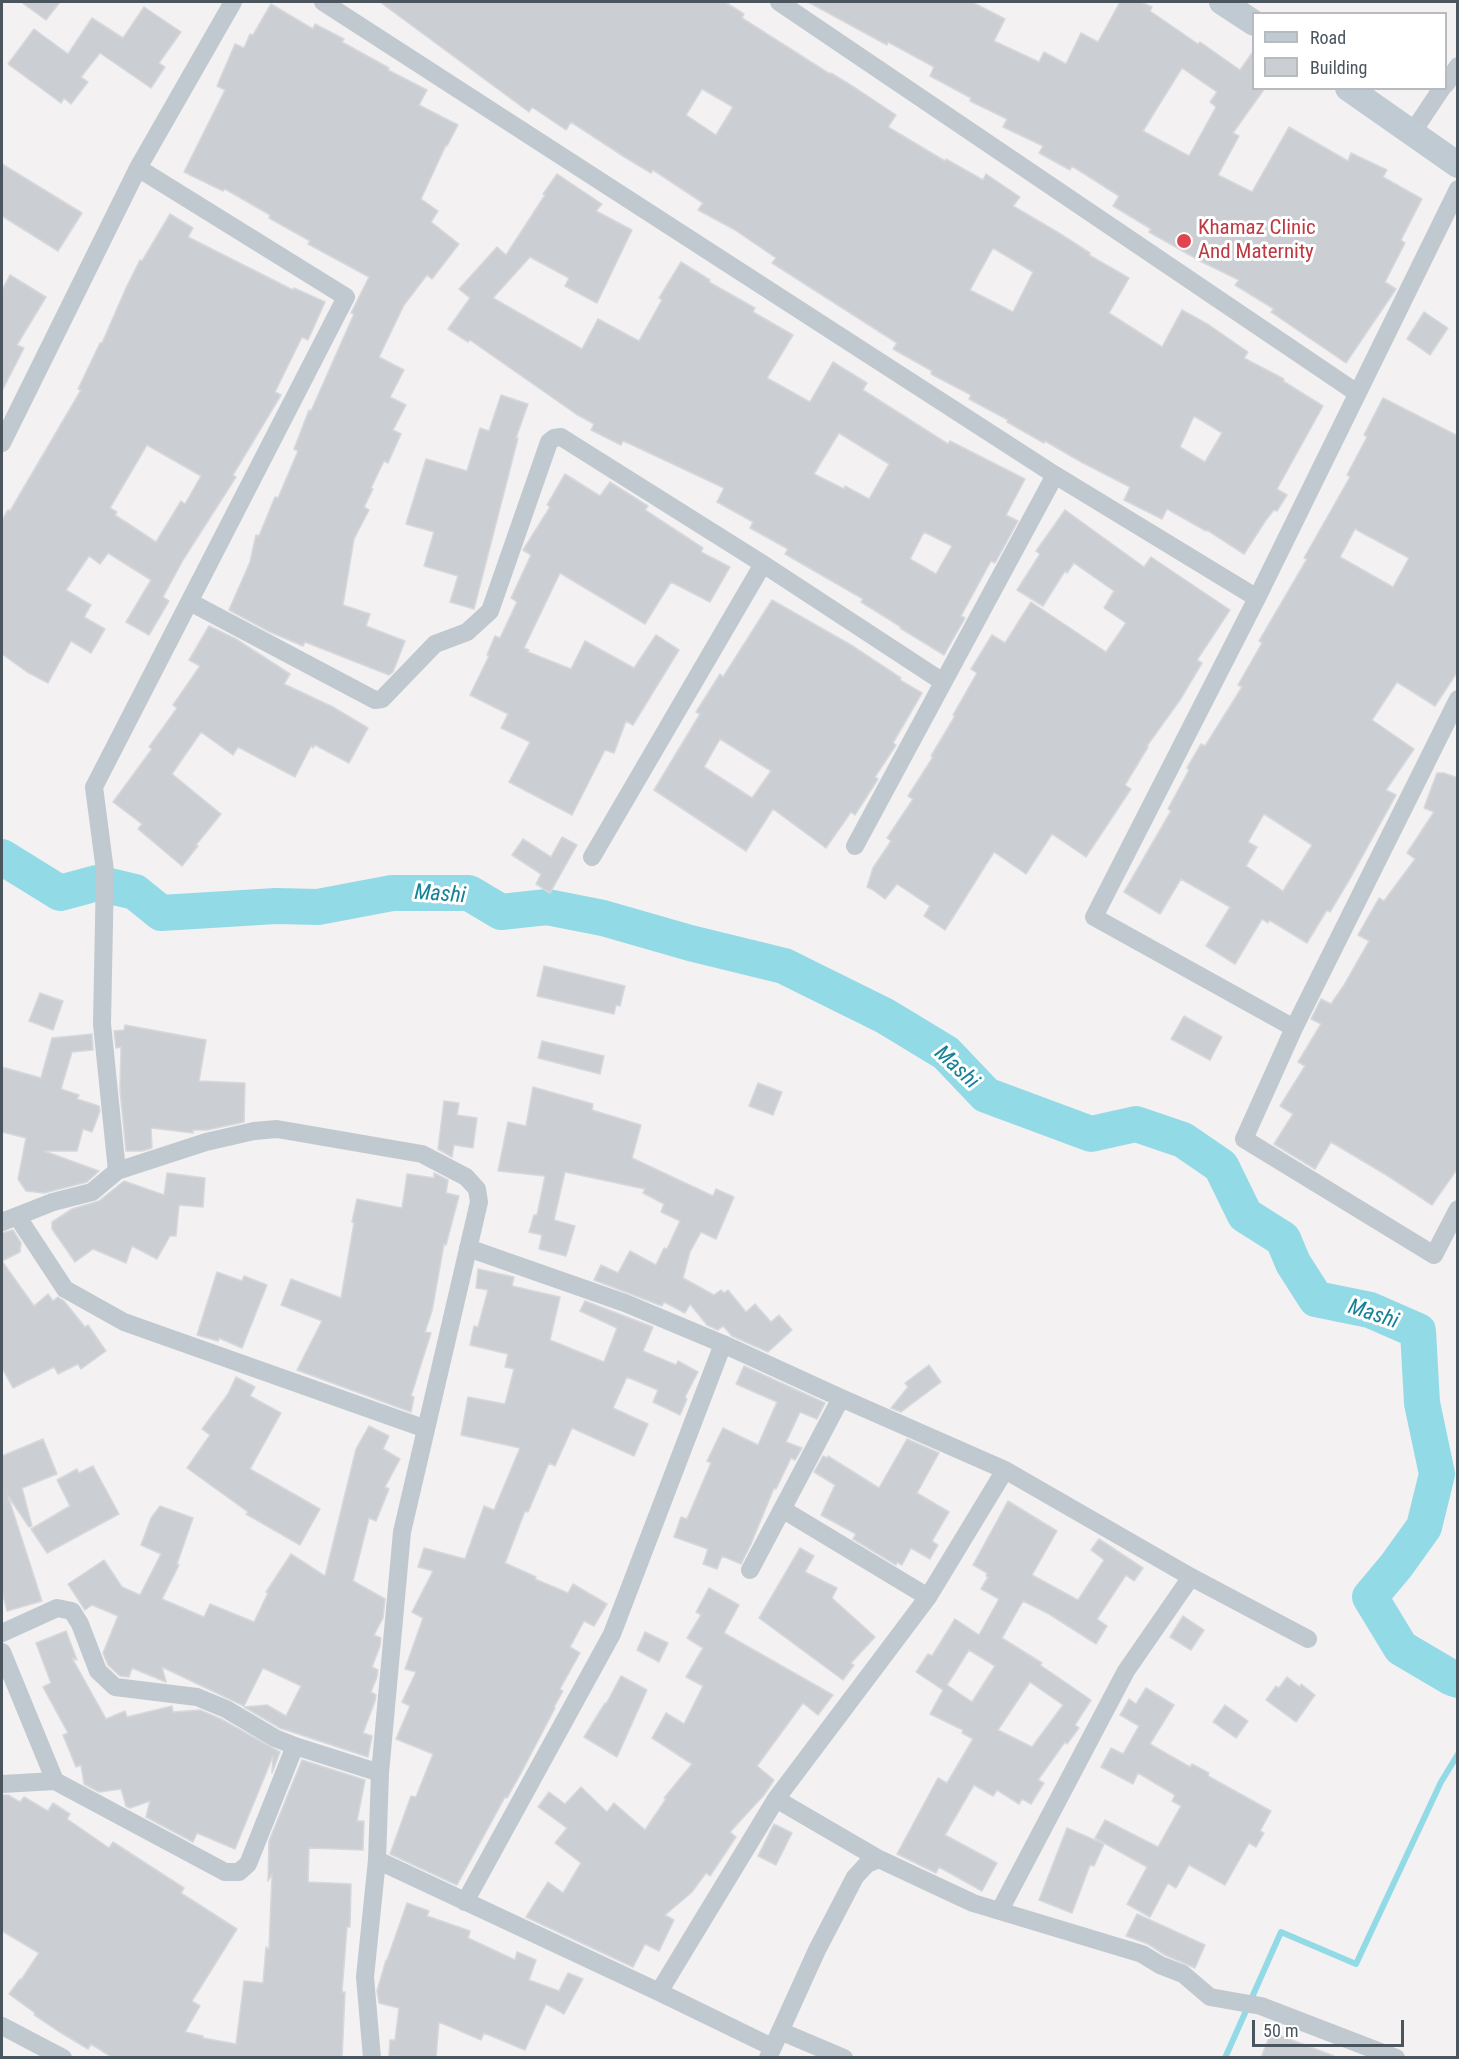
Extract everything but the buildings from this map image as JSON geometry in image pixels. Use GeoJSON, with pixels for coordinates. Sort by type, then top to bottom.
{"type":"FeatureCollection","features":[{"type":"Feature","properties":{"kind":"street"},"geometry":{"type":"LineString","coordinates":[[2,443],[138,168],[233,2]]}},
{"type":"Feature","properties":{"kind":"street"},"geometry":{"type":"LineString","coordinates":[[323,2],[1055,475],[1257,598]]}},
{"type":"Feature","properties":{"kind":"street"},"geometry":{"type":"LineString","coordinates":[[779,2],[1357,393]]}},
{"type":"Feature","properties":{"kind":"street"},"geometry":{"type":"LineString","coordinates":[[1222,2],[1252,22]]}},
{"type":"Feature","properties":{"kind":"street"},"geometry":{"type":"LineString","coordinates":[[1447,82],[1458,66]]}},
{"type":"Feature","properties":{"kind":"street"},"geometry":{"type":"LineString","coordinates":[[1351,90],[1458,165]]}},
{"type":"Feature","properties":{"kind":"street"},"geometry":{"type":"LineString","coordinates":[[1413,133],[1441,90]]}},
{"type":"Feature","properties":{"kind":"street"},"geometry":{"type":"LineString","coordinates":[[117,1171],[102,1024],[105,871],[94,787],[346,297],[138,168]]}},
{"type":"Feature","properties":{"kind":"street"},"geometry":{"type":"LineString","coordinates":[[1294,1028],[1094,917],[1257,598],[1458,189]]}},
{"type":"Feature","properties":{"kind":"street"},"geometry":{"type":"LineString","coordinates":[[190,602],[375,700],[382,699],[435,644],[467,632],[490,611],[549,442],[561,437],[763,564],[943,682]]}},
{"type":"Feature","properties":{"kind":"street"},"geometry":{"type":"LineString","coordinates":[[855,846],[1055,475]]}},
{"type":"Feature","properties":{"kind":"street"},"geometry":{"type":"LineString","coordinates":[[592,857],[763,564]]}},
{"type":"Feature","properties":{"kind":"street"},"geometry":{"type":"LineString","coordinates":[[1458,699],[1294,1028],[1244,1139],[1434,1255],[1458,1209]]}},
{"type":"Feature","properties":{"kind":"street"},"geometry":{"type":"LineString","coordinates":[[372,2058],[365,1977],[377,1860],[380,1773],[402,1532],[479,1202],[477,1189],[466,1177],[422,1154],[277,1129],[254,1131],[206,1142],[117,1171],[92,1192],[53,1202],[9,1219],[65,1289],[124,1322],[426,1429]]}},
{"type":"Feature","properties":{"kind":"street"},"geometry":{"type":"LineString","coordinates":[[468,1248],[625,1303],[723,1344],[1005,1470],[1191,1577],[1308,1639]]}},
{"type":"Feature","properties":{"kind":"street"},"geometry":{"type":"LineString","coordinates":[[465,1902],[612,1634],[723,1344]]}},
{"type":"Feature","properties":{"kind":"street"},"geometry":{"type":"LineString","coordinates":[[750,1570],[841,1398]]}},
{"type":"Feature","properties":{"kind":"street"},"geometry":{"type":"LineString","coordinates":[[659,1992],[777,1799],[928,1597],[1005,1470]]}},
{"type":"Feature","properties":{"kind":"street"},"geometry":{"type":"LineString","coordinates":[[782,1509],[928,1597]]}},
{"type":"Feature","properties":{"kind":"street"},"geometry":{"type":"LineString","coordinates":[[1000,1910],[1126,1671],[1191,1577]]}},
{"type":"Feature","properties":{"kind":"street"},"geometry":{"type":"LineString","coordinates":[[2,1633],[57,1608],[72,1611],[80,1624],[98,1671],[115,1687],[197,1697],[226,1709],[275,1738],[380,1773]]}},
{"type":"Feature","properties":{"kind":"street"},"geometry":{"type":"LineString","coordinates":[[2,1652],[55,1781]]}},
{"type":"Feature","properties":{"kind":"street"},"geometry":{"type":"LineString","coordinates":[[2,1784],[55,1781],[225,1872],[238,1872],[248,1864],[295,1746]]}},
{"type":"Feature","properties":{"kind":"street"},"geometry":{"type":"LineString","coordinates":[[777,1799],[879,1859],[973,1903],[1142,1954],[1160,1965],[1183,1974],[1210,1997],[1258,2006],[1396,2058]]}},
{"type":"Feature","properties":{"kind":"street"},"geometry":{"type":"LineString","coordinates":[[773,2045],[817,1950],[855,1877],[867,1864],[879,1859]]}},
{"type":"Feature","properties":{"kind":"street"},"geometry":{"type":"LineString","coordinates":[[377,1860],[773,2045],[844,2058]]}},
{"type":"Feature","properties":{"kind":"street"},"geometry":{"type":"LineString","coordinates":[[2,2026],[63,2058]]}},
{"type":"Feature","properties":{"kind":"waterway","name":"Mashi"},"geometry":{"type":"LineString","coordinates":[[2,857],[60,893],[97,883],[135,892],[161,913],[276,906],[318,907],[392,893],[469,893],[501,912],[547,907],[603,918],[690,943],[784,966],[885,1016],[946,1053],[986,1095],[1091,1134],[1136,1124],[1183,1140],[1221,1166],[1245,1215],[1283,1239],[1293,1263],[1316,1299],[1370,1310],[1418,1331],[1422,1403],[1437,1474],[1424,1527],[1370,1597],[1401,1648],[1458,1680]]}},
{"type":"Feature","properties":{"kind":"waterway"},"geometry":{"type":"LineString","coordinates":[[1225,2058],[1281,1932],[1356,1964],[1441,1782],[1458,1754]]}},
{"type":"Feature","properties":{"kind":"place","name":"Khamaz Clinic And Maternity"},"geometry":{"type":"Point","coordinates":[1184,241]}}]}
